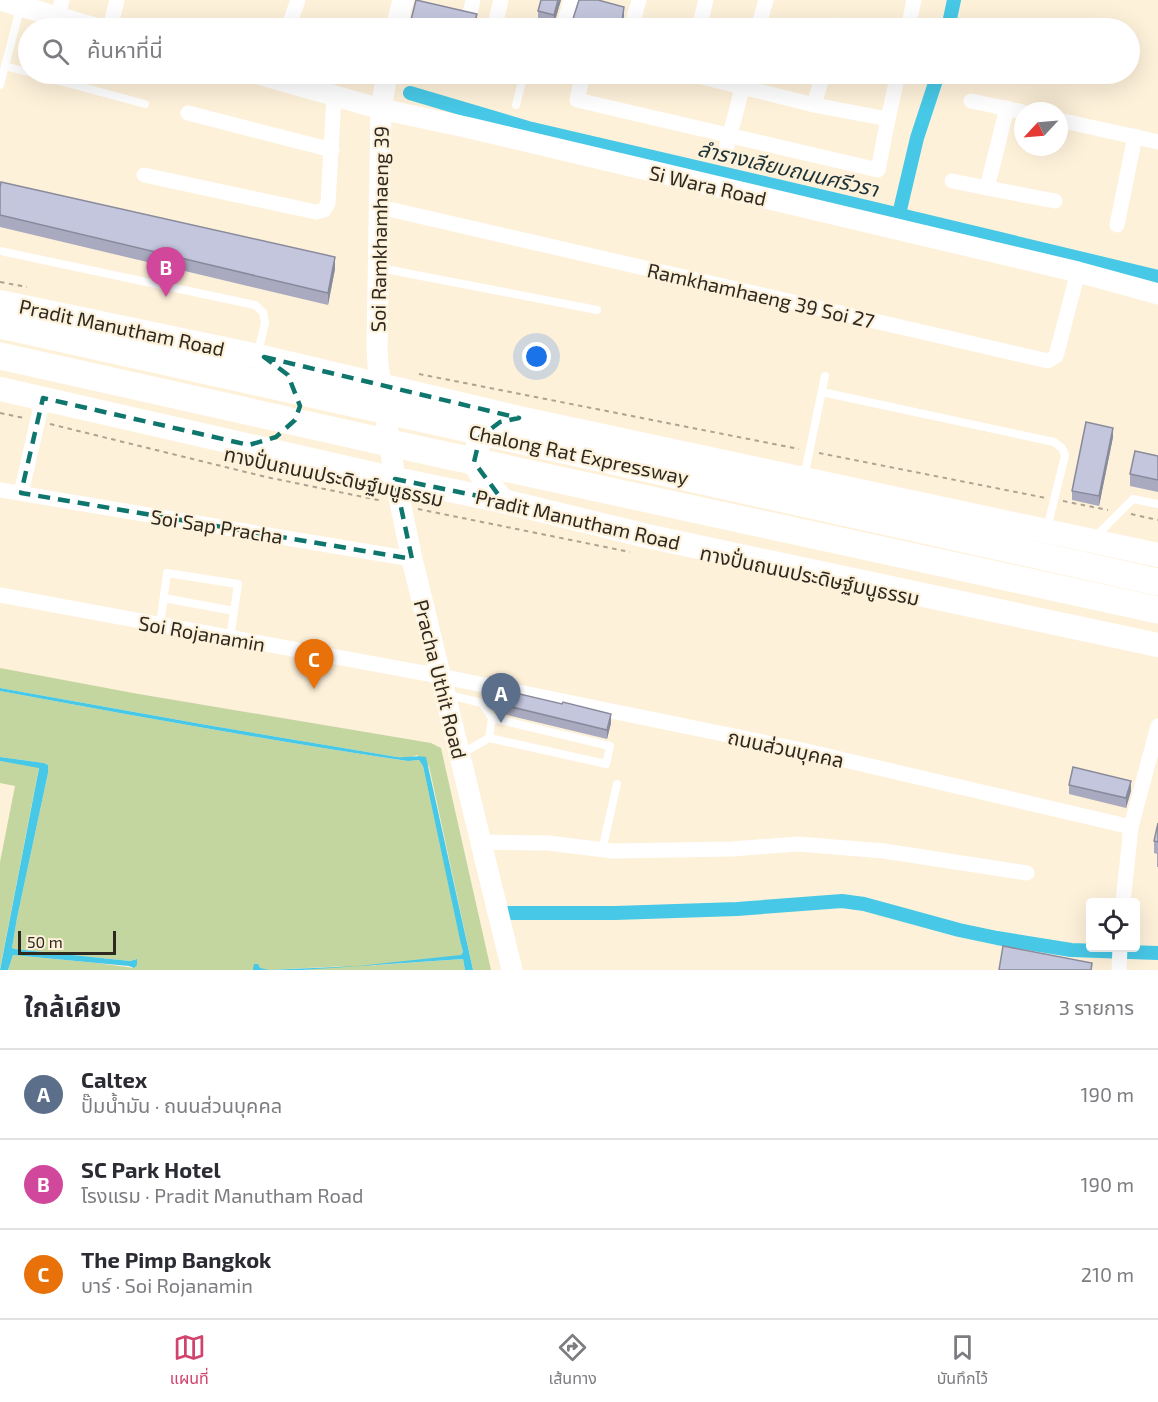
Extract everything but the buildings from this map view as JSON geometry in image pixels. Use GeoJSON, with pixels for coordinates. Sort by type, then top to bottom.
{"type":"FeatureCollection","features":[{"type":"Feature","properties":{"kind":"highway","name":"Chalong Rat Expressway"},"geometry":{"type":"LineString","coordinates":[[0,325],[1158,582]]}},
{"type":"Feature","properties":{"kind":"highway","name":"Chalong Rat Expressway"},"geometry":{"type":"LineString","coordinates":[[0,356],[365,438],[1158,610]]}},
{"type":"Feature","properties":{"kind":"main road","name":"Pradit Manutham Road"},"geometry":{"type":"LineString","coordinates":[[0,302],[261,356],[519,418],[1158,555]]}},
{"type":"Feature","properties":{"kind":"main road"},"geometry":{"type":"LineString","coordinates":[[249,445],[276,437],[287,430],[295,420],[300,406],[294,384],[288,375],[261,356]]}},
{"type":"Feature","properties":{"kind":"main road","name":"Pradit Manutham Road"},"geometry":{"type":"LineString","coordinates":[[0,389],[395,479],[503,501],[647,536],[1158,645]]}},
{"type":"Feature","properties":{"kind":"main road"},"geometry":{"type":"LineString","coordinates":[[503,501],[474,462],[480,437],[500,422],[519,418]]}},
{"type":"Feature","properties":{"kind":"street"},"geometry":{"type":"LineString","coordinates":[[0,0],[20,7],[59,9],[76,18]]}},
{"type":"Feature","properties":{"kind":"street"},"geometry":{"type":"LineString","coordinates":[[112,18],[117,0]]}},
{"type":"Feature","properties":{"kind":"street"},"geometry":{"type":"LineString","coordinates":[[292,18],[298,0]]}},
{"type":"Feature","properties":{"kind":"street"},"geometry":{"type":"LineString","coordinates":[[398,18],[403,0]]}},
{"type":"Feature","properties":{"kind":"street"},"geometry":{"type":"LineString","coordinates":[[496,18],[501,0]]}},
{"type":"Feature","properties":{"kind":"street"},"geometry":{"type":"LineString","coordinates":[[566,18],[571,0]]}},
{"type":"Feature","properties":{"kind":"street"},"geometry":{"type":"LineString","coordinates":[[634,18],[639,0]]}},
{"type":"Feature","properties":{"kind":"street"},"geometry":{"type":"LineString","coordinates":[[702,18],[706,0]]}},
{"type":"Feature","properties":{"kind":"street"},"geometry":{"type":"LineString","coordinates":[[761,18],[766,0]]}},
{"type":"Feature","properties":{"kind":"street"},"geometry":{"type":"LineString","coordinates":[[910,18],[914,0]]}},
{"type":"Feature","properties":{"kind":"street","name":"Si Wara Road"},"geometry":{"type":"LineString","coordinates":[[296,84],[381,109],[1078,272],[1158,294]]}},
{"type":"Feature","properties":{"kind":"street","name":"Soi Ramkhamhaeng 39"},"geometry":{"type":"LineString","coordinates":[[381,385],[377,338],[381,109],[385,84]]}},
{"type":"Feature","properties":{"kind":"street"},"geometry":{"type":"LineString","coordinates":[[581,84],[577,100],[878,170],[896,84]]}},
{"type":"Feature","properties":{"kind":"street"},"geometry":{"type":"LineString","coordinates":[[725,153],[743,84]]}},
{"type":"Feature","properties":{"kind":"street"},"geometry":{"type":"LineString","coordinates":[[755,84],[814,105],[888,119]]}},
{"type":"Feature","properties":{"kind":"street"},"geometry":{"type":"LineString","coordinates":[[814,105],[820,84]]}},
{"type":"Feature","properties":{"kind":"street"},"geometry":{"type":"LineString","coordinates":[[144,175],[316,212],[324,210],[328,203],[334,96]]}},
{"type":"Feature","properties":{"kind":"street"},"geometry":{"type":"LineString","coordinates":[[971,101],[1014,110]]}},
{"type":"Feature","properties":{"kind":"street"},"geometry":{"type":"LineString","coordinates":[[987,188],[1007,108]]}},
{"type":"Feature","properties":{"kind":"street"},"geometry":{"type":"LineString","coordinates":[[188,113],[332,150]]}},
{"type":"Feature","properties":{"kind":"street"},"geometry":{"type":"LineString","coordinates":[[1068,122],[1158,142]]}},
{"type":"Feature","properties":{"kind":"street"},"geometry":{"type":"LineString","coordinates":[[1117,225],[1135,136]]}},
{"type":"Feature","properties":{"kind":"street"},"geometry":{"type":"LineString","coordinates":[[952,181],[1055,201]]}},
{"type":"Feature","properties":{"kind":"street","name":"Ramkhamhaeng 39 Soi 27"},"geometry":{"type":"LineString","coordinates":[[380,207],[1048,361],[1056,356],[1078,272]]}},
{"type":"Feature","properties":{"kind":"street","name":"Pracha Uthit Road"},"geometry":{"type":"LineString","coordinates":[[381,385],[395,479],[412,559],[512,970]]}},
{"type":"Feature","properties":{"kind":"street"},"geometry":{"type":"LineString","coordinates":[[21,493],[43,398]]}},
{"type":"Feature","properties":{"kind":"street","name":"Soi Sap Pracha"},"geometry":{"type":"LineString","coordinates":[[0,490],[412,559]]}},
{"type":"Feature","properties":{"kind":"street","name":"Soi Rojanamin"},"geometry":{"type":"LineString","coordinates":[[0,595],[230,638],[442,685]]}},
{"type":"Feature","properties":{"kind":"street","name":"ถนนส่วนบุคคล"},"geometry":{"type":"LineString","coordinates":[[442,685],[802,750],[1131,827]]}},
{"type":"Feature","properties":{"kind":"street"},"geometry":{"type":"LineString","coordinates":[[1124,898],[1131,827],[1155,751],[1158,726]]}},
{"type":"Feature","properties":{"kind":"street"},"geometry":{"type":"LineString","coordinates":[[481,842],[548,843],[613,851],[732,849],[798,844],[884,851],[1027,873]]}},
{"type":"Feature","properties":{"kind":"lane"},"geometry":{"type":"LineString","coordinates":[[0,85],[20,7]]}},
{"type":"Feature","properties":{"kind":"lane"},"geometry":{"type":"LineString","coordinates":[[5,66],[18,69]]}},
{"type":"Feature","properties":{"kind":"lane"},"geometry":{"type":"LineString","coordinates":[[71,84],[145,104]]}},
{"type":"Feature","properties":{"kind":"lane"},"geometry":{"type":"LineString","coordinates":[[516,105],[521,84]]}},
{"type":"Feature","properties":{"kind":"lane"},"geometry":{"type":"LineString","coordinates":[[0,251],[255,305],[263,312],[265,323],[261,356]]}},
{"type":"Feature","properties":{"kind":"lane"},"geometry":{"type":"LineString","coordinates":[[378,268],[597,310]]}},
{"type":"Feature","properties":{"kind":"lane"},"geometry":{"type":"LineString","coordinates":[[804,478],[825,376]]}},
{"type":"Feature","properties":{"kind":"lane"},"geometry":{"type":"LineString","coordinates":[[822,392],[1054,442],[1062,447],[1065,455],[1046,531]]}},
{"type":"Feature","properties":{"kind":"lane"},"geometry":{"type":"LineString","coordinates":[[1092,541],[1133,499],[1158,504]]}},
{"type":"Feature","properties":{"kind":"lane"},"geometry":{"type":"LineString","coordinates":[[160,625],[167,573],[238,584],[230,638]]}},
{"type":"Feature","properties":{"kind":"lane"},"geometry":{"type":"LineString","coordinates":[[164,598],[234,611]]}},
{"type":"Feature","properties":{"kind":"lane"},"geometry":{"type":"LineString","coordinates":[[442,685],[482,703],[492,717],[610,746],[606,764],[489,738],[460,755]]}},
{"type":"Feature","properties":{"kind":"lane"},"geometry":{"type":"LineString","coordinates":[[489,738],[492,717]]}},
{"type":"Feature","properties":{"kind":"lane"},"geometry":{"type":"LineString","coordinates":[[602,850],[617,784]]}},
{"type":"Feature","properties":{"kind":"path"},"geometry":{"type":"LineString","coordinates":[[0,282],[34,289]]}},
{"type":"Feature","properties":{"kind":"path"},"geometry":{"type":"LineString","coordinates":[[415,373],[1158,520]]}},
{"type":"Feature","properties":{"kind":"path","name":"ทางปั่นถนนประดิษฐ์มนูธรรม"},"geometry":{"type":"LineString","coordinates":[[0,413],[266,477],[634,553]]}},
{"type":"Feature","properties":{"kind":"highlighted area"},"geometry":{"type":"Polygon","coordinates":[[[264,357],[519,418],[500,422],[480,437],[474,462],[503,501],[395,479],[412,559],[21,493],[43,398],[249,445],[276,437],[295,420],[300,406],[288,375],[264,357]]]}},
{"type":"Feature","properties":{"kind":"green space"},"geometry":{"type":"Polygon","coordinates":[[[0,668],[133,693],[431,743],[441,748],[491,970],[473,970],[429,766],[417,755],[408,758],[397,757],[0,688],[0,668]]]}},
{"type":"Feature","properties":{"kind":"green space"},"geometry":{"type":"Polygon","coordinates":[[[0,691],[306,745],[408,761],[419,760],[423,766],[463,952],[455,957],[364,966],[463,959],[465,970],[302,970],[346,966],[269,970],[8,970],[13,955],[134,968],[136,959],[130,961],[12,948],[48,765],[0,757],[0,691]]]}},
{"type":"Feature","properties":{"kind":"green space"},"geometry":{"type":"Polygon","coordinates":[[[0,761],[39,767],[0,969],[0,862],[15,786],[0,783],[0,761]]]}},
{"type":"Feature","properties":{"kind":"water"},"geometry":{"type":"Polygon","coordinates":[[[0,688],[397,757],[426,757],[473,970],[465,970],[463,959],[302,970],[269,970],[358,966],[461,955],[463,952],[423,766],[419,760],[408,761],[255,737],[0,691],[0,688]]]}},
{"type":"Feature","properties":{"kind":"water"},"geometry":{"type":"Polygon","coordinates":[[[0,757],[48,765],[12,948],[130,961],[137,959],[137,965],[134,968],[13,955],[8,970],[0,970],[39,768],[0,761],[0,757]]]}},
{"type":"Feature","properties":{"kind":"water"},"geometry":{"type":"Polygon","coordinates":[[[254,964],[258,964],[260,968],[269,970],[253,970],[254,964]]]}},
{"type":"Feature","properties":{"kind":"waterway"},"geometry":{"type":"LineString","coordinates":[[950,18],[954,0]]}},
{"type":"Feature","properties":{"kind":"waterway"},"geometry":{"type":"LineString","coordinates":[[899,214],[917,138],[935,84]]}},
{"type":"Feature","properties":{"kind":"waterway","name":"ลำรางเลียบถนนศรีวรา"},"geometry":{"type":"LineString","coordinates":[[410,93],[528,128],[1158,277]]}},
{"type":"Feature","properties":{"kind":"waterway"},"geometry":{"type":"LineString","coordinates":[[508,913],[615,913],[737,909],[842,901],[864,904],[997,938],[1071,950],[1158,953]]}},
{"type":"Feature","properties":{"kind":"place","name":"SC Park Hotel"},"geometry":{"type":"Point","coordinates":[166,297]}},
{"type":"Feature","properties":{"kind":"place","name":"The Pimp Bangkok"},"geometry":{"type":"Point","coordinates":[314,689]}},
{"type":"Feature","properties":{"kind":"place","name":"Caltex"},"geometry":{"type":"Point","coordinates":[501,723]}}]}
